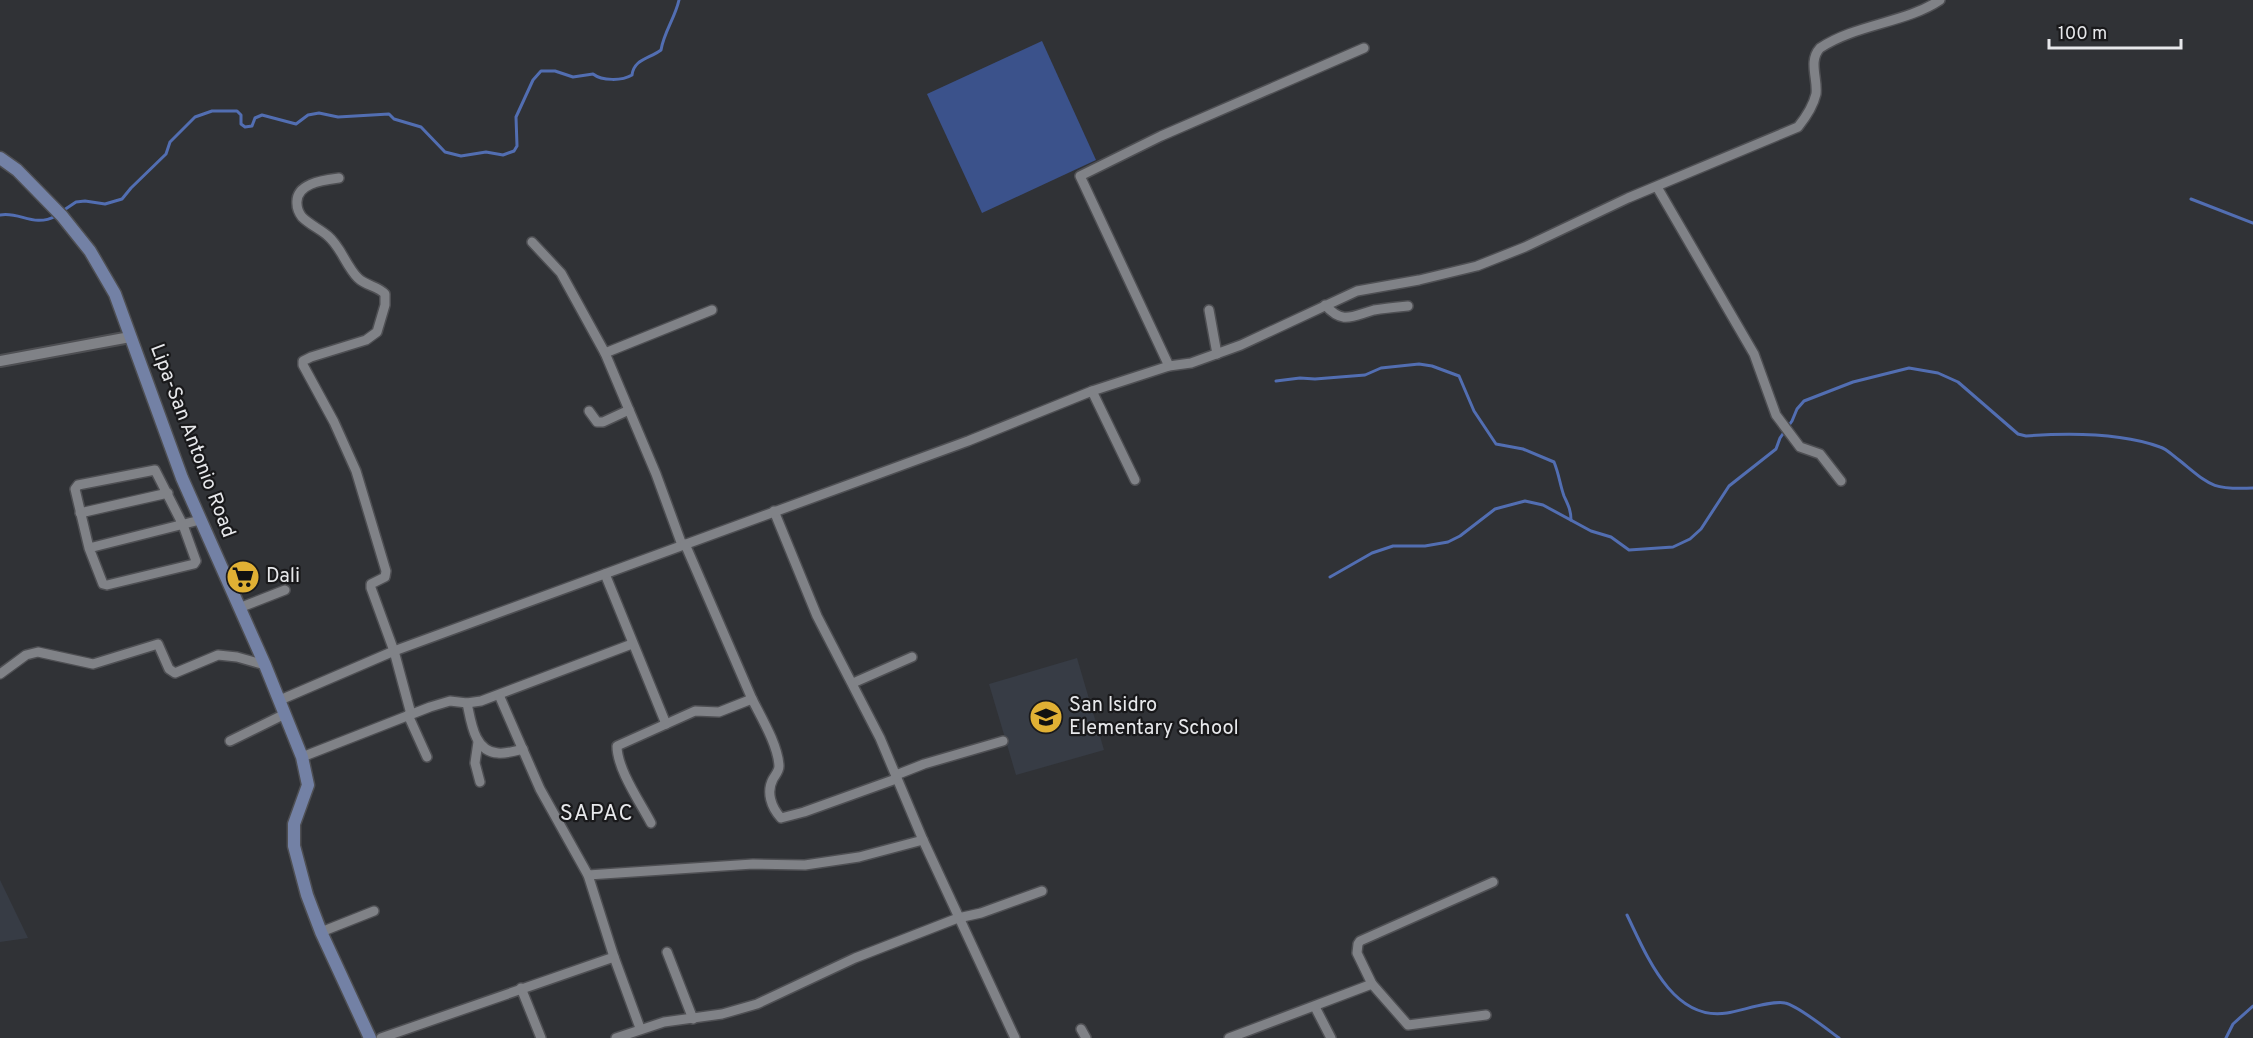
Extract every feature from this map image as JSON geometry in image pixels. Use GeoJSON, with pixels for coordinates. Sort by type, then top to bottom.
{"type":"FeatureCollection","features":[{"type":"Feature","properties":{"kind":"main road","name":"Lipa-San Antonio Road"},"geometry":{"type":"LineString","coordinates":[[0,158],[17,170],[59,213],[90,251],[115,294],[182,478],[265,665],[302,757],[308,785],[294,824],[294,846],[307,895],[321,932],[370,1038]]}},
{"type":"Feature","properties":{"kind":"street"},"geometry":{"type":"LineString","coordinates":[[280,700],[394,651],[968,441],[1092,391],[1169,366],[1191,363],[1217,354],[1357,291],[1419,280],[1477,266],[1525,247],[1628,198],[1798,127],[1813,105],[1816,91],[1814,62],[1820,48],[1853,32],[1940,0]]}},
{"type":"Feature","properties":{"kind":"street"},"geometry":{"type":"LineString","coordinates":[[1169,366],[1080,176],[1161,136],[1364,48]]}},
{"type":"Feature","properties":{"kind":"street"},"geometry":{"type":"LineString","coordinates":[[339,178],[306,187],[299,192],[296,201],[297,208],[300,215],[328,236],[357,278],[365,284],[382,290],[385,294],[385,305],[377,332],[366,340],[311,357],[303,361],[303,365],[334,422],[356,471],[386,571],[385,577],[374,581],[371,588],[394,651],[410,715],[427,757]]}},
{"type":"Feature","properties":{"kind":"street"},"geometry":{"type":"LineString","coordinates":[[1657,187],[1754,354],[1773,408],[1800,447],[1820,454],[1841,481]]}},
{"type":"Feature","properties":{"kind":"street"},"geometry":{"type":"LineString","coordinates":[[532,242],[561,273],[605,353],[684,545],[771,740],[779,764],[769,790],[770,797],[781,818],[804,812],[924,764],[1003,741]]}},
{"type":"Feature","properties":{"kind":"street"},"geometry":{"type":"LineString","coordinates":[[1325,305],[1333,314],[1340,317],[1408,306]]}},
{"type":"Feature","properties":{"kind":"street"},"geometry":{"type":"LineString","coordinates":[[605,353],[712,310]]}},
{"type":"Feature","properties":{"kind":"street"},"geometry":{"type":"LineString","coordinates":[[1209,310],[1217,354]]}},
{"type":"Feature","properties":{"kind":"street"},"geometry":{"type":"LineString","coordinates":[[0,361],[130,337]]}},
{"type":"Feature","properties":{"kind":"street"},"geometry":{"type":"LineString","coordinates":[[1092,391],[1135,480]]}},
{"type":"Feature","properties":{"kind":"street"},"geometry":{"type":"LineString","coordinates":[[589,411],[597,422],[603,422],[629,410]]}},
{"type":"Feature","properties":{"kind":"street"},"geometry":{"type":"LineString","coordinates":[[156,470],[168,493],[183,525],[196,561],[194,564],[107,585],[103,584],[89,548],[75,489],[78,485],[156,470]]}},
{"type":"Feature","properties":{"kind":"street"},"geometry":{"type":"LineString","coordinates":[[80,513],[168,493]]}},
{"type":"Feature","properties":{"kind":"street"},"geometry":{"type":"LineString","coordinates":[[774,511],[817,616],[853,683],[922,840],[1015,1038]]}},
{"type":"Feature","properties":{"kind":"street"},"geometry":{"type":"LineString","coordinates":[[89,548],[200,520]]}},
{"type":"Feature","properties":{"kind":"street"},"geometry":{"type":"LineString","coordinates":[[605,574],[666,724]]}},
{"type":"Feature","properties":{"kind":"street"},"geometry":{"type":"LineString","coordinates":[[239,608],[285,590]]}},
{"type":"Feature","properties":{"kind":"street"},"geometry":{"type":"LineString","coordinates":[[0,674],[26,655],[38,652],[93,664],[158,644],[169,669],[175,673],[218,655],[237,657],[265,665]]}},
{"type":"Feature","properties":{"kind":"street"},"geometry":{"type":"LineString","coordinates":[[302,757],[450,701],[467,703],[499,695],[632,644]]}},
{"type":"Feature","properties":{"kind":"street"},"geometry":{"type":"LineString","coordinates":[[853,683],[912,657]]}},
{"type":"Feature","properties":{"kind":"street"},"geometry":{"type":"LineString","coordinates":[[499,695],[540,789],[588,875],[640,1028]]}},
{"type":"Feature","properties":{"kind":"street"},"geometry":{"type":"LineString","coordinates":[[651,823],[629,781],[617,753],[617,746],[695,711],[720,712],[752,699]]}},
{"type":"Feature","properties":{"kind":"street"},"geometry":{"type":"LineString","coordinates":[[467,703],[478,742],[475,763],[480,782]]}},
{"type":"Feature","properties":{"kind":"street"},"geometry":{"type":"LineString","coordinates":[[230,741],[285,714]]}},
{"type":"Feature","properties":{"kind":"street"},"geometry":{"type":"LineString","coordinates":[[478,742],[487,750],[498,754],[523,749]]}},
{"type":"Feature","properties":{"kind":"street"},"geometry":{"type":"LineString","coordinates":[[588,875],[753,864],[805,865],[859,857],[922,840]]}},
{"type":"Feature","properties":{"kind":"street"},"geometry":{"type":"LineString","coordinates":[[1486,1016],[1408,1025],[1372,984],[1357,953],[1360,941],[1493,882]]}},
{"type":"Feature","properties":{"kind":"street"},"geometry":{"type":"LineString","coordinates":[[616,1038],[640,1028],[664,1022],[722,1014],[757,1004],[855,958],[958,918],[981,913],[1042,891]]}},
{"type":"Feature","properties":{"kind":"street"},"geometry":{"type":"LineString","coordinates":[[321,932],[374,911]]}},
{"type":"Feature","properties":{"kind":"street"},"geometry":{"type":"LineString","coordinates":[[667,952],[693,1019]]}},
{"type":"Feature","properties":{"kind":"street"},"geometry":{"type":"LineString","coordinates":[[381,1038],[614,957]]}},
{"type":"Feature","properties":{"kind":"street"},"geometry":{"type":"LineString","coordinates":[[1229,1038],[1372,984]]}},
{"type":"Feature","properties":{"kind":"street"},"geometry":{"type":"LineString","coordinates":[[521,988],[541,1038]]}},
{"type":"Feature","properties":{"kind":"street"},"geometry":{"type":"LineString","coordinates":[[1315,1007],[1331,1038]]}},
{"type":"Feature","properties":{"kind":"shaded area"},"geometry":{"type":"Polygon","coordinates":[[[1042,41],[1096,160],[982,213],[927,94],[1042,41]]]}},
{"type":"Feature","properties":{"kind":"shaded area","name":"San Isidro Elementary School"},"geometry":{"type":"Polygon","coordinates":[[[1077,658],[1104,750],[1016,775],[989,684],[1077,658]]]}},
{"type":"Feature","properties":{"kind":"shaded area"},"geometry":{"type":"Polygon","coordinates":[[[0,880],[28,938],[0,942],[0,880]]]}},
{"type":"Feature","properties":{"kind":"waterway"},"geometry":{"type":"LineString","coordinates":[[61,212],[76,202],[105,204],[122,199],[166,154],[170,142],[195,117],[212,111],[237,111],[241,115],[241,124],[245,127],[252,126],[255,118],[262,115],[296,124],[308,115],[319,113],[338,117],[389,114],[394,119],[421,127],[445,152],[461,156],[486,152],[503,155],[514,151],[517,146],[516,117],[533,80],[541,71],[555,71],[573,77],[593,74],[601,78],[612,79],[632,75],[639,62],[661,50],[679,0]]}},
{"type":"Feature","properties":{"kind":"waterway"},"geometry":{"type":"LineString","coordinates":[[2191,199],[2253,223]]}},
{"type":"Feature","properties":{"kind":"waterway"},"geometry":{"type":"LineString","coordinates":[[0,215],[14,215],[33,220],[56,216]]}},
{"type":"Feature","properties":{"kind":"waterway"},"geometry":{"type":"LineString","coordinates":[[1276,381],[1365,375],[1381,368],[1419,364],[1432,366],[1459,376],[1474,411],[1496,444],[1523,449],[1554,462],[1570,510],[1571,520]]}},
{"type":"Feature","properties":{"kind":"waterway"},"geometry":{"type":"LineString","coordinates":[[1330,577],[1372,553],[1393,546],[1425,546],[1448,542],[1460,536],[1495,509],[1525,501],[1543,505],[1591,531],[1611,537],[1629,550],[1673,547],[1690,539],[1701,529],[1729,486],[1776,449],[1780,438],[1804,401],[1853,382],[1909,368],[1938,373],[1958,382],[2018,434],[2026,436],[2094,435],[2145,442],[2165,449],[2205,480],[2219,487],[2253,488]]}},
{"type":"Feature","properties":{"kind":"waterway"},"geometry":{"type":"LineString","coordinates":[[1627,915],[1652,966],[1676,996],[1691,1007],[1708,1013],[1727,1013],[1765,1004],[1785,1003],[1804,1013],[1839,1038]]}},
{"type":"Feature","properties":{"kind":"waterway"},"geometry":{"type":"LineString","coordinates":[[2226,1038],[2233,1024],[2253,1006]]}},
{"type":"Feature","properties":{"kind":"place","name":"Dali"},"geometry":{"type":"Point","coordinates":[243,577]}},
{"type":"Feature","properties":{"kind":"place","name":"San Isidro Elementary School"},"geometry":{"type":"Point","coordinates":[1046,717]}},
{"type":"Feature","properties":{"kind":"district","name":"SAPAC"},"geometry":{"type":"Point","coordinates":[597,814]}}]}
